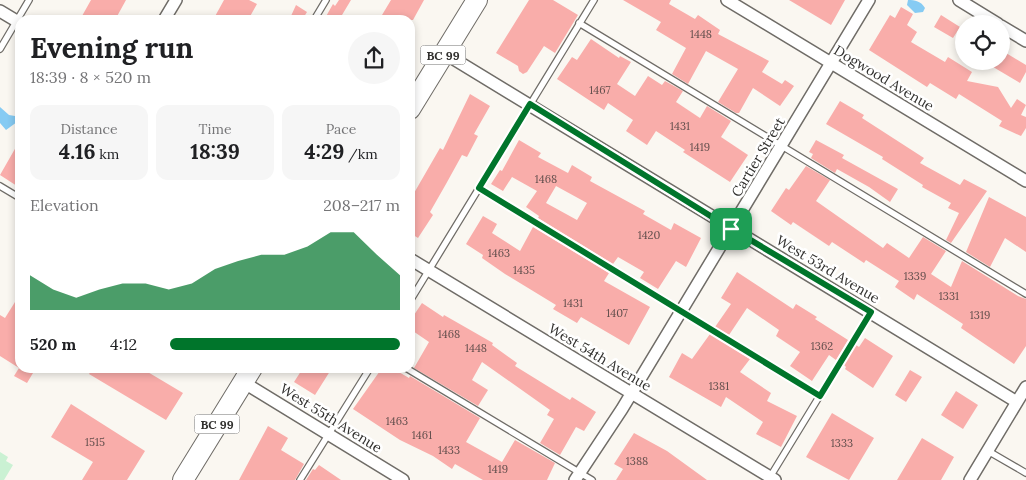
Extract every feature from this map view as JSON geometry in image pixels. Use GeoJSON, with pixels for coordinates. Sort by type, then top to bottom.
{"type":"FeatureCollection","features":[{"type":"Feature","properties":{"kind":"highway","name":"BC 99"},"geometry":{"type":"LineString","coordinates":[[415,101],[477,0]]}},
{"type":"Feature","properties":{"kind":"highway","name":"BC 99"},"geometry":{"type":"LineString","coordinates":[[183,480],[247,375]]}},
{"type":"Feature","properties":{"kind":"street"},"geometry":{"type":"LineString","coordinates":[[167,15],[176,0]]}},
{"type":"Feature","properties":{"kind":"street","name":"Dogwood Avenue"},"geometry":{"type":"LineString","coordinates":[[727,0],[1026,181]]}},
{"type":"Feature","properties":{"kind":"street","name":"Cartier Street"},"geometry":{"type":"LineString","coordinates":[[577,476],[632,393],[869,0]]}},
{"type":"Feature","properties":{"kind":"street"},"geometry":{"type":"LineString","coordinates":[[959,0],[983,15]]}},
{"type":"Feature","properties":{"kind":"street"},"geometry":{"type":"LineString","coordinates":[[0,11],[15,20]]}},
{"type":"Feature","properties":{"kind":"street"},"geometry":{"type":"LineString","coordinates":[[1010,31],[1026,41]]}},
{"type":"Feature","properties":{"kind":"street","name":"West 53rd Avenue"},"geometry":{"type":"LineString","coordinates":[[444,53],[1017,402]]}},
{"type":"Feature","properties":{"kind":"street","name":"West 54th Avenue"},"geometry":{"type":"LineString","coordinates":[[415,262],[772,478]]}},
{"type":"Feature","properties":{"kind":"street","name":"West 55th Avenue"},"geometry":{"type":"LineString","coordinates":[[247,375],[328,435],[403,480]]}},
{"type":"Feature","properties":{"kind":"street"},"geometry":{"type":"LineString","coordinates":[[970,480],[1026,387]]}},
{"type":"Feature","properties":{"kind":"lane"},"geometry":{"type":"LineString","coordinates":[[22,15],[29,0]]}},
{"type":"Feature","properties":{"kind":"lane"},"geometry":{"type":"LineString","coordinates":[[317,15],[326,0]]}},
{"type":"Feature","properties":{"kind":"lane"},"geometry":{"type":"LineString","coordinates":[[415,293],[594,0]]}},
{"type":"Feature","properties":{"kind":"lane"},"geometry":{"type":"LineString","coordinates":[[579,23],[1026,294]]}},
{"type":"Feature","properties":{"kind":"lane"},"geometry":{"type":"LineString","coordinates":[[0,49],[15,26]]}},
{"type":"Feature","properties":{"kind":"lane"},"geometry":{"type":"LineString","coordinates":[[0,186],[15,195]]}},
{"type":"Feature","properties":{"kind":"lane"},"geometry":{"type":"LineString","coordinates":[[479,188],[820,396]]}},
{"type":"Feature","properties":{"kind":"lane"},"geometry":{"type":"LineString","coordinates":[[772,478],[871,312]]}},
{"type":"Feature","properties":{"kind":"lane"},"geometry":{"type":"LineString","coordinates":[[300,480],[367,373]]}},
{"type":"Feature","properties":{"kind":"lane"},"geometry":{"type":"LineString","coordinates":[[414,373],[577,476],[592,480]]}},
{"type":"Feature","properties":{"kind":"lane"},"geometry":{"type":"LineString","coordinates":[[988,450],[1026,474]]}},
{"type":"Feature","properties":{"kind":"green space"},"geometry":{"type":"Polygon","coordinates":[[[0,452],[8,457],[6,461],[13,465],[4,480],[0,480],[0,452]]]}},
{"type":"Feature","properties":{"kind":"water"},"geometry":{"type":"Polygon","coordinates":[[[908,0],[920,2],[925,8],[923,12],[915,13],[907,5],[908,0]]]}},
{"type":"Feature","properties":{"kind":"water"},"geometry":{"type":"Polygon","coordinates":[[[0,107],[9,115],[15,116],[15,123],[6,130],[0,123],[0,107]]]}},
{"type":"Feature","properties":{"kind":"building"},"geometry":{"type":"Polygon","coordinates":[[[91,0],[126,0],[118,15],[83,15],[91,0]]]}},
{"type":"Feature","properties":{"kind":"building"},"geometry":{"type":"Polygon","coordinates":[[[224,0],[249,0],[257,4],[251,15],[216,15],[224,0]]]}},
{"type":"Feature","properties":{"kind":"building"},"geometry":{"type":"Polygon","coordinates":[[[339,0],[351,0],[342,15],[327,15],[333,4],[335,6],[339,0]]]}},
{"type":"Feature","properties":{"kind":"building"},"geometry":{"type":"Polygon","coordinates":[[[391,0],[424,0],[415,16],[382,15],[391,0]]]}},
{"type":"Feature","properties":{"kind":"building"},"geometry":{"type":"Polygon","coordinates":[[[529,0],[553,0],[578,15],[555,53],[544,46],[527,72],[523,74],[519,71],[518,66],[496,53],[529,0]]]}},
{"type":"Feature","properties":{"kind":"building"},"geometry":{"type":"Polygon","coordinates":[[[623,0],[671,0],[669,4],[695,19],[698,15],[720,30],[718,34],[769,61],[762,72],[782,84],[785,80],[794,86],[780,106],[753,88],[739,113],[736,113],[718,102],[738,69],[706,51],[688,84],[672,74],[686,48],[656,30],[661,22],[623,0]]]}},
{"type":"Feature","properties":{"kind":"building"},"geometry":{"type":"Polygon","coordinates":[[[789,0],[845,0],[831,25],[789,0]]]}},
{"type":"Feature","properties":{"kind":"building"},"geometry":{"type":"Polygon","coordinates":[[[296,5],[307,12],[305,15],[291,15],[296,5]]]}},
{"type":"Feature","properties":{"kind":"building"},"geometry":{"type":"Polygon","coordinates":[[[901,7],[913,14],[907,25],[917,32],[911,42],[945,62],[948,57],[955,61],[955,70],[969,70],[972,72],[967,81],[998,87],[1011,108],[1017,99],[1026,105],[1021,115],[1026,117],[1026,128],[1021,136],[999,126],[1002,121],[959,94],[956,99],[930,83],[927,87],[869,50],[890,15],[895,18],[901,7]]]}},
{"type":"Feature","properties":{"kind":"building"},"geometry":{"type":"Polygon","coordinates":[[[941,15],[955,24],[955,35],[953,38],[934,27],[941,15]]]}},
{"type":"Feature","properties":{"kind":"building"},"geometry":{"type":"Polygon","coordinates":[[[591,39],[619,58],[620,56],[631,62],[617,84],[635,96],[648,76],[662,85],[665,81],[683,91],[676,102],[700,118],[707,106],[731,121],[721,137],[748,155],[730,182],[683,152],[685,150],[656,131],[647,145],[626,131],[633,120],[608,103],[604,110],[557,79],[572,57],[577,60],[591,39]]]}},
{"type":"Feature","properties":{"kind":"building"},"geometry":{"type":"Polygon","coordinates":[[[1010,55],[1026,65],[1026,72],[1020,83],[998,70],[1010,70],[1010,55]]]}},
{"type":"Feature","properties":{"kind":"building"},"geometry":{"type":"Polygon","coordinates":[[[470,94],[490,106],[474,134],[478,136],[467,157],[462,155],[430,212],[433,215],[418,238],[415,236],[415,191],[440,148],[443,150],[470,94]]]}},
{"type":"Feature","properties":{"kind":"building"},"geometry":{"type":"Polygon","coordinates":[[[840,101],[864,115],[862,118],[924,158],[920,163],[960,185],[964,179],[987,191],[951,243],[946,240],[959,213],[948,208],[951,203],[922,187],[923,185],[882,159],[883,157],[826,124],[840,101]]]}},
{"type":"Feature","properties":{"kind":"building"},"geometry":{"type":"Polygon","coordinates":[[[519,140],[541,153],[538,157],[568,173],[572,165],[592,177],[590,181],[645,211],[643,214],[671,230],[674,223],[701,238],[686,267],[676,261],[658,289],[640,278],[644,272],[618,257],[613,264],[538,218],[539,216],[526,207],[537,191],[512,177],[503,191],[491,184],[500,170],[502,171],[519,140]],[[556,186],[546,203],[577,220],[587,203],[556,186]]]}},
{"type":"Feature","properties":{"kind":"building"},"geometry":{"type":"Polygon","coordinates":[[[816,140],[844,155],[842,158],[898,189],[890,202],[869,187],[837,169],[835,173],[811,158],[813,154],[809,152],[816,140]]]}},
{"type":"Feature","properties":{"kind":"building"},"geometry":{"type":"Polygon","coordinates":[[[15,149],[15,185],[0,175],[15,149]]]}},
{"type":"Feature","properties":{"kind":"building"},"geometry":{"type":"Polygon","coordinates":[[[806,166],[830,180],[816,201],[883,248],[887,243],[909,258],[923,237],[946,251],[931,274],[951,287],[962,261],[1018,296],[1026,299],[1026,346],[1014,364],[961,328],[963,324],[917,294],[914,300],[895,287],[899,281],[866,260],[864,263],[832,242],[829,246],[793,222],[791,225],[771,211],[786,188],[789,190],[806,166]]]}},
{"type":"Feature","properties":{"kind":"building"},"geometry":{"type":"Polygon","coordinates":[[[989,197],[1026,217],[1026,252],[1005,238],[990,267],[966,252],[989,197]]]}},
{"type":"Feature","properties":{"kind":"building"},"geometry":{"type":"Polygon","coordinates":[[[483,216],[497,224],[492,233],[520,251],[533,227],[609,273],[604,281],[650,307],[629,345],[581,317],[577,323],[553,309],[556,305],[505,274],[482,258],[483,255],[466,244],[483,216]]]}},
{"type":"Feature","properties":{"kind":"building"},"geometry":{"type":"Polygon","coordinates":[[[737,272],[793,309],[796,304],[817,317],[815,319],[848,340],[836,360],[829,355],[812,381],[790,366],[800,352],[776,336],[779,330],[747,308],[729,335],[715,327],[731,304],[721,298],[737,272]]]}},
{"type":"Feature","properties":{"kind":"building"},"geometry":{"type":"Polygon","coordinates":[[[15,302],[15,365],[0,356],[0,315],[5,318],[15,302]]]}},
{"type":"Feature","properties":{"kind":"building"},"geometry":{"type":"Polygon","coordinates":[[[422,303],[443,317],[444,315],[493,343],[492,345],[517,363],[515,366],[570,400],[572,397],[596,412],[584,431],[576,427],[560,455],[540,443],[554,419],[547,415],[550,410],[482,362],[472,380],[488,390],[478,406],[415,369],[429,342],[415,332],[415,314],[422,303]]]}},
{"type":"Feature","properties":{"kind":"building"},"geometry":{"type":"Polygon","coordinates":[[[710,334],[750,359],[740,372],[771,393],[767,401],[797,416],[781,447],[756,434],[763,422],[726,397],[721,407],[669,377],[682,353],[692,359],[710,334]]]}},
{"type":"Feature","properties":{"kind":"building"},"geometry":{"type":"Polygon","coordinates":[[[865,338],[893,356],[873,388],[845,369],[844,365],[856,345],[859,347],[865,338]]]}},
{"type":"Feature","properties":{"kind":"building"},"geometry":{"type":"Polygon","coordinates":[[[910,370],[922,377],[906,402],[895,395],[910,370]]]}},
{"type":"Feature","properties":{"kind":"building"},"geometry":{"type":"Polygon","coordinates":[[[16,373],[33,373],[27,383],[14,376],[16,373]]]}},
{"type":"Feature","properties":{"kind":"building"},"geometry":{"type":"Polygon","coordinates":[[[149,373],[183,393],[166,420],[89,374],[149,373]]]}},
{"type":"Feature","properties":{"kind":"building"},"geometry":{"type":"Polygon","coordinates":[[[300,373],[329,373],[315,395],[294,382],[300,373]]]}},
{"type":"Feature","properties":{"kind":"building"},"geometry":{"type":"Polygon","coordinates":[[[378,373],[400,373],[409,378],[410,376],[480,418],[466,442],[502,462],[515,440],[555,463],[547,480],[483,480],[455,464],[452,469],[433,456],[400,440],[353,409],[378,373]]]}},
{"type":"Feature","properties":{"kind":"building"},"geometry":{"type":"Polygon","coordinates":[[[956,391],[978,405],[963,429],[941,415],[956,391]]]}},
{"type":"Feature","properties":{"kind":"building"},"geometry":{"type":"Polygon","coordinates":[[[71,404],[145,451],[127,480],[82,480],[93,462],[51,437],[71,404]]]}},
{"type":"Feature","properties":{"kind":"building"},"geometry":{"type":"Polygon","coordinates":[[[832,413],[874,438],[849,480],[806,457],[832,413]]]}},
{"type":"Feature","properties":{"kind":"building"},"geometry":{"type":"Polygon","coordinates":[[[268,426],[288,438],[281,450],[304,464],[295,480],[239,480],[268,426]]]}},
{"type":"Feature","properties":{"kind":"building"},"geometry":{"type":"Polygon","coordinates":[[[634,433],[667,451],[707,480],[616,480],[623,469],[614,464],[634,433]]]}},
{"type":"Feature","properties":{"kind":"building"},"geometry":{"type":"Polygon","coordinates":[[[922,438],[954,457],[941,480],[897,480],[922,438]]]}},
{"type":"Feature","properties":{"kind":"building"},"geometry":{"type":"Polygon","coordinates":[[[319,465],[341,480],[306,480],[313,469],[315,470],[319,465]]]}},
{"type":"Feature","properties":{"kind":"route"},"geometry":{"type":"LineString","coordinates":[[530,104],[731,229],[871,312],[820,396],[479,188],[530,104]]}}]}
